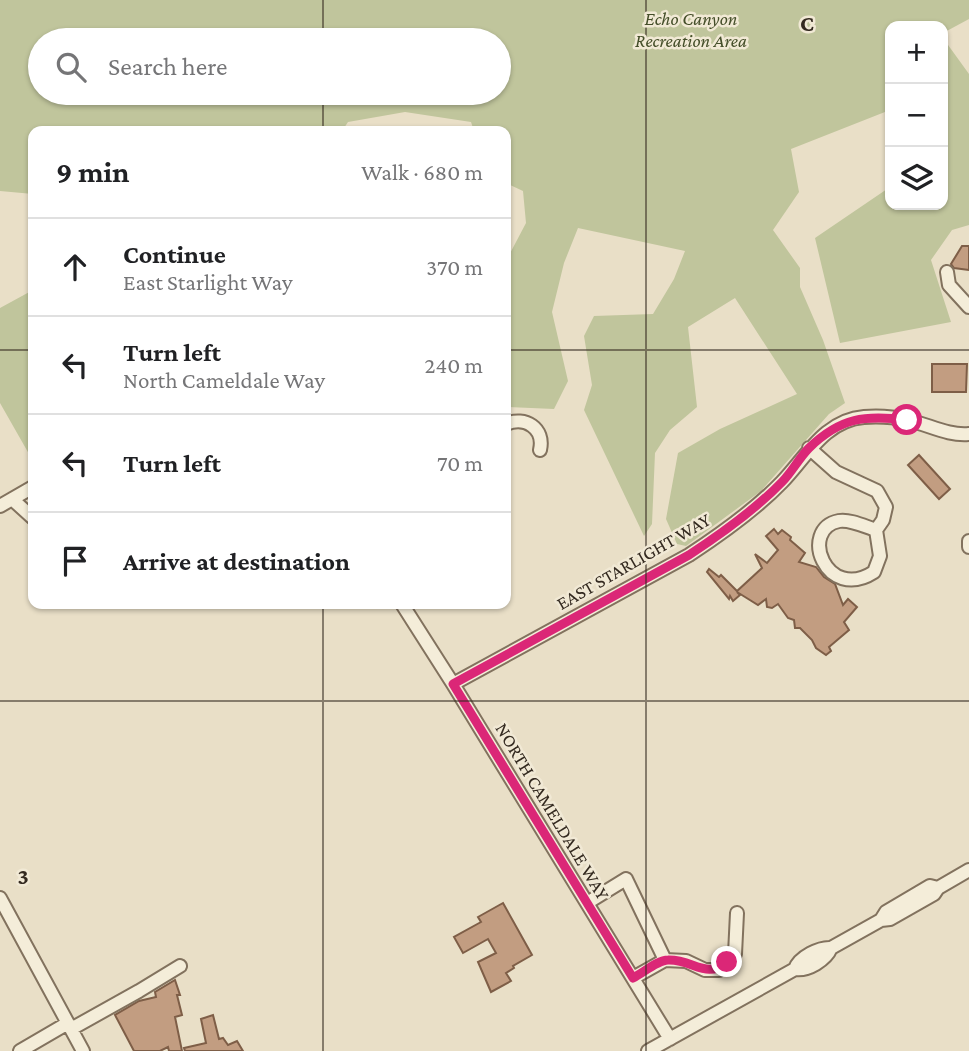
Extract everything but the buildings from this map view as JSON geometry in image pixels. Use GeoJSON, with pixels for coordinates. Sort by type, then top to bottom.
{"type":"FeatureCollection","features":[{"type":"Feature","properties":{"kind":"street"},"geometry":{"type":"LineString","coordinates":[[947,272],[948,285],[969,307]]}},
{"type":"Feature","properties":{"kind":"street","name":"EAST STARLIGHT WAY"},"geometry":{"type":"LineString","coordinates":[[453,684],[689,555],[721,534],[782,482],[809,448],[835,427],[864,417],[907,420],[956,435],[969,436]]}},
{"type":"Feature","properties":{"kind":"street"},"geometry":{"type":"LineString","coordinates":[[511,422],[527,422],[538,431],[542,442],[540,450]]}},
{"type":"Feature","properties":{"kind":"street"},"geometry":{"type":"LineString","coordinates":[[809,448],[836,472],[871,488],[882,497],[886,507],[876,530],[879,563],[874,572],[848,580],[830,570],[822,561],[818,548],[826,529],[831,525],[842,521],[876,530]]}},
{"type":"Feature","properties":{"kind":"street"},"geometry":{"type":"LineString","coordinates":[[6,502],[28,490]]}},
{"type":"Feature","properties":{"kind":"street"},"geometry":{"type":"LineString","coordinates":[[6,502],[28,515]]}},
{"type":"Feature","properties":{"kind":"street"},"geometry":{"type":"LineString","coordinates":[[969,541],[969,547]]}},
{"type":"Feature","properties":{"kind":"street","name":"NORTH CAMELDALE WAY"},"geometry":{"type":"LineString","coordinates":[[405,609],[670,1039]]}},
{"type":"Feature","properties":{"kind":"street"},"geometry":{"type":"LineString","coordinates":[[648,1051],[795,969],[803,970],[828,956],[831,948],[881,920],[890,919],[969,870]]}},
{"type":"Feature","properties":{"kind":"street"},"geometry":{"type":"LineString","coordinates":[[587,902],[626,879],[665,960]]}},
{"type":"Feature","properties":{"kind":"street"},"geometry":{"type":"LineString","coordinates":[[0,898],[83,1051]]}},
{"type":"Feature","properties":{"kind":"street"},"geometry":{"type":"LineString","coordinates":[[633,978],[665,960],[686,961],[705,970],[719,970],[735,954],[737,913]]}},
{"type":"Feature","properties":{"kind":"street"},"geometry":{"type":"LineString","coordinates":[[20,1051],[139,992],[180,966]]}},
{"type":"Feature","properties":{"kind":"green space","name":"Echo Canyon Recreation Area"},"geometry":{"type":"Polygon","coordinates":[[[0,0],[969,0],[969,19],[948,30],[948,21],[885,21],[885,112],[791,149],[799,192],[773,230],[800,268],[800,287],[823,340],[845,403],[829,414],[761,491],[686,546],[677,544],[666,519],[678,453],[720,429],[797,394],[735,298],[688,327],[697,407],[670,430],[655,453],[652,524],[644,536],[584,410],[592,385],[584,336],[594,316],[653,314],[674,279],[685,251],[578,228],[564,263],[552,312],[568,381],[554,409],[511,407],[511,252],[526,223],[523,191],[511,185],[511,126],[472,126],[471,122],[405,112],[348,122],[345,126],[28,126],[28,194],[0,191],[0,0]]]}},
{"type":"Feature","properties":{"kind":"green space"},"geometry":{"type":"Polygon","coordinates":[[[948,45],[969,74],[969,225],[952,230],[931,260],[951,322],[840,343],[815,238],[885,190],[885,210],[948,210],[948,45]]]}},
{"type":"Feature","properties":{"kind":"green space"},"geometry":{"type":"Polygon","coordinates":[[[28,293],[28,452],[0,403],[0,308],[28,293]]]}},
{"type":"Feature","properties":{"kind":"route"},"geometry":{"type":"LineString","coordinates":[[727,962],[719,970],[705,970],[686,961],[665,960],[633,978],[453,684],[689,555],[721,534],[782,482],[809,448],[835,427],[864,417],[907,420]]}}]}
